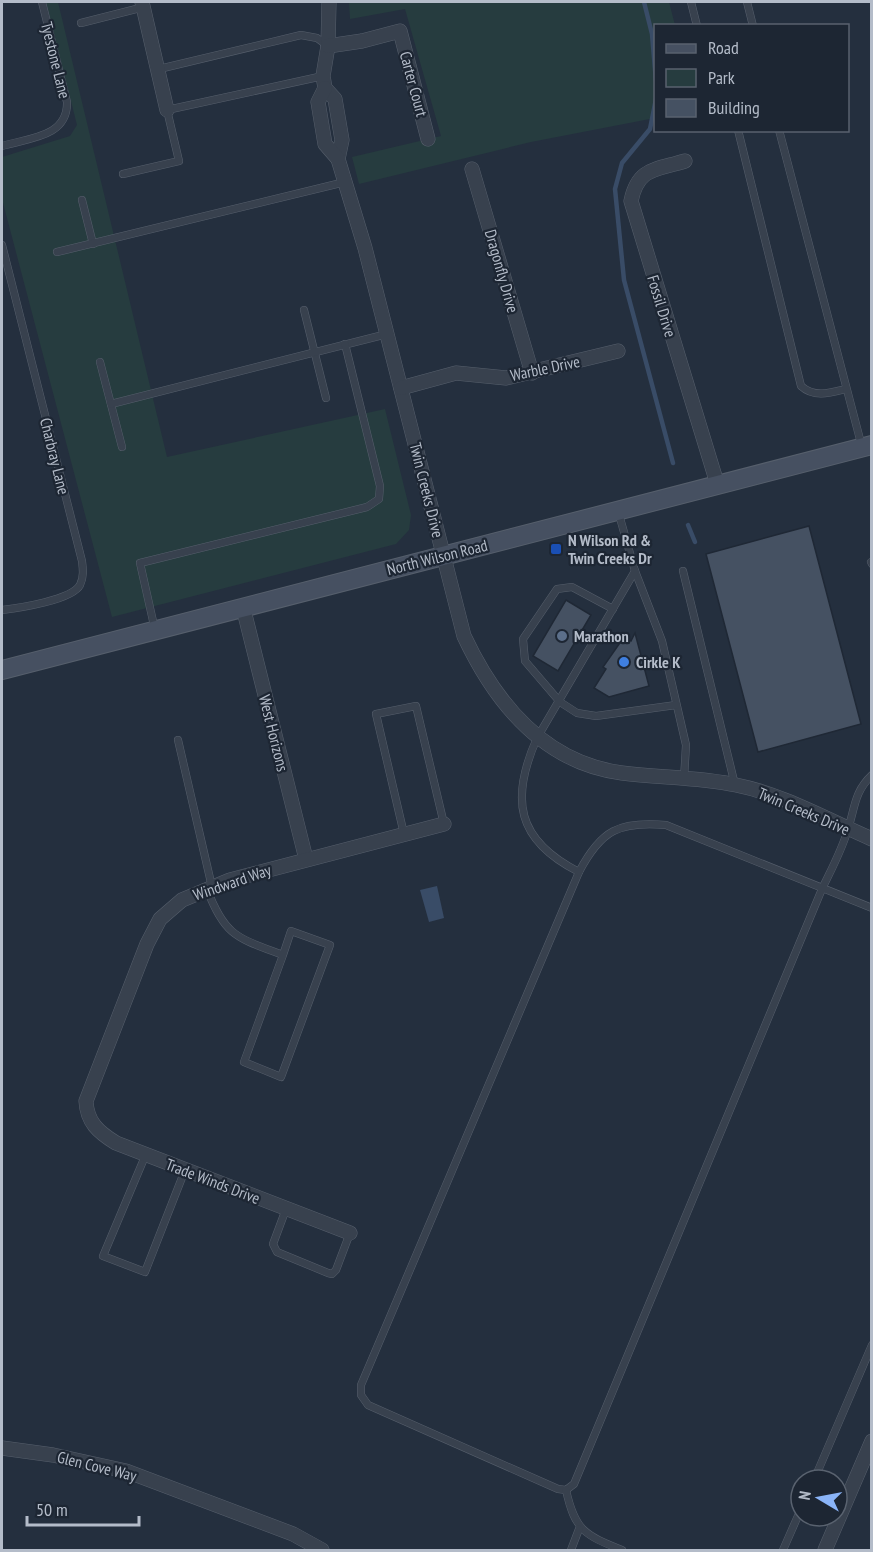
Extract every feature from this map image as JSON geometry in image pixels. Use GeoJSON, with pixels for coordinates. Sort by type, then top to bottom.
{"type":"FeatureCollection","features":[{"type":"Feature","properties":{"kind":"main road","name":"North Wilson Road"},"geometry":{"type":"LineString","coordinates":[[2,669],[867,446]]}},
{"type":"Feature","properties":{"kind":"street"},"geometry":{"type":"LineString","coordinates":[[324,82],[329,2]]}},
{"type":"Feature","properties":{"kind":"street"},"geometry":{"type":"LineString","coordinates":[[143,4],[168,110]]}},
{"type":"Feature","properties":{"kind":"street","name":"Carter Court"},"geometry":{"type":"LineString","coordinates":[[327,46],[362,41],[400,30],[428,139]]}},
{"type":"Feature","properties":{"kind":"street","name":"Twin Creeks Drive"},"geometry":{"type":"LineString","coordinates":[[324,82],[335,99],[342,140],[338,159],[387,334],[464,636],[478,667],[513,716],[537,738],[596,768],[621,773],[735,784],[759,791],[872,839]]}},
{"type":"Feature","properties":{"kind":"street","name":"Fossil Drive"},"geometry":{"type":"LineString","coordinates":[[685,161],[643,174],[637,180],[631,201],[717,483]]}},
{"type":"Feature","properties":{"kind":"street","name":"Dragonfly Drive"},"geometry":{"type":"LineString","coordinates":[[472,168],[532,373]]}},
{"type":"Feature","properties":{"kind":"street","name":"Warble Drive"},"geometry":{"type":"LineString","coordinates":[[401,388],[456,373],[506,378],[618,351]]}},
{"type":"Feature","properties":{"kind":"street","name":"West Horizons"},"geometry":{"type":"LineString","coordinates":[[243,607],[306,859]]}},
{"type":"Feature","properties":{"kind":"street","name":"Windward Way"},"geometry":{"type":"LineString","coordinates":[[87,1114],[86,1101],[90,1088],[147,944],[160,918],[182,900],[230,880],[444,824]]}},
{"type":"Feature","properties":{"kind":"street","name":"Trade Winds Drive"},"geometry":{"type":"LineString","coordinates":[[87,1114],[98,1132],[116,1143],[350,1233]]}},
{"type":"Feature","properties":{"kind":"street"},"geometry":{"type":"LineString","coordinates":[[825,1551],[866,1468],[872,1441]]}},
{"type":"Feature","properties":{"kind":"street","name":"Glen Cove Way"},"geometry":{"type":"LineString","coordinates":[[2,1448],[53,1455],[126,1471],[293,1534],[322,1551]]}},
{"type":"Feature","properties":{"kind":"lane","name":"Tyestone Lane"},"geometry":{"type":"LineString","coordinates":[[2,146],[56,131],[68,114],[42,2]]}},
{"type":"Feature","properties":{"kind":"lane"},"geometry":{"type":"LineString","coordinates":[[691,2],[696,24]]}},
{"type":"Feature","properties":{"kind":"lane"},"geometry":{"type":"LineString","coordinates":[[747,2],[752,24]]}},
{"type":"Feature","properties":{"kind":"lane"},"geometry":{"type":"LineString","coordinates":[[81,23],[143,4]]}},
{"type":"Feature","properties":{"kind":"lane"},"geometry":{"type":"LineString","coordinates":[[159,69],[301,35],[317,38],[327,46]]}},
{"type":"Feature","properties":{"kind":"lane"},"geometry":{"type":"LineString","coordinates":[[123,174],[179,161],[168,110],[324,82]]}},
{"type":"Feature","properties":{"kind":"lane"},"geometry":{"type":"LineString","coordinates":[[738,132],[801,386],[808,392],[824,394],[846,388]]}},
{"type":"Feature","properties":{"kind":"lane"},"geometry":{"type":"LineString","coordinates":[[780,132],[846,388],[867,446]]}},
{"type":"Feature","properties":{"kind":"lane"},"geometry":{"type":"LineString","coordinates":[[57,252],[345,183]]}},
{"type":"Feature","properties":{"kind":"lane"},"geometry":{"type":"LineString","coordinates":[[82,200],[93,244]]}},
{"type":"Feature","properties":{"kind":"lane","name":"Charbray Lane"},"geometry":{"type":"LineString","coordinates":[[2,245],[82,561],[83,575],[80,584],[69,596],[2,610]]}},
{"type":"Feature","properties":{"kind":"lane"},"geometry":{"type":"LineString","coordinates":[[304,310],[326,398]]}},
{"type":"Feature","properties":{"kind":"lane"},"geometry":{"type":"LineString","coordinates":[[111,404],[387,334]]}},
{"type":"Feature","properties":{"kind":"lane"},"geometry":{"type":"LineString","coordinates":[[155,630],[140,563],[367,507],[379,499],[380,486],[345,344]]}},
{"type":"Feature","properties":{"kind":"lane"},"geometry":{"type":"LineString","coordinates":[[100,362],[122,447]]}},
{"type":"Feature","properties":{"kind":"lane"},"geometry":{"type":"LineString","coordinates":[[618,511],[635,571],[662,641],[686,745],[684,778]]}},
{"type":"Feature","properties":{"kind":"lane"},"geometry":{"type":"LineString","coordinates":[[579,872],[553,858],[542,846],[526,819],[520,801],[520,784],[525,764],[537,738],[635,571]]}},
{"type":"Feature","properties":{"kind":"lane"},"geometry":{"type":"LineString","coordinates":[[682,571],[735,784]]}},
{"type":"Feature","properties":{"kind":"lane"},"geometry":{"type":"LineString","coordinates":[[613,609],[572,588],[557,590],[523,639],[525,661],[560,702],[577,713],[596,717],[676,705]]}},
{"type":"Feature","properties":{"kind":"lane"},"geometry":{"type":"LineString","coordinates":[[404,834],[376,714],[416,706],[444,824]]}},
{"type":"Feature","properties":{"kind":"lane"},"geometry":{"type":"LineString","coordinates":[[178,740],[215,909],[229,930],[238,938],[283,955]]}},
{"type":"Feature","properties":{"kind":"lane"},"geometry":{"type":"LineString","coordinates":[[872,775],[862,784],[853,800],[848,829],[822,889],[574,1484],[567,1490],[558,1489],[375,1411],[362,1395],[362,1385],[579,872],[592,848],[606,834],[639,823],[666,825],[822,889],[872,908]]}},
{"type":"Feature","properties":{"kind":"lane"},"geometry":{"type":"LineString","coordinates":[[291,931],[330,945],[280,1077],[243,1062],[283,955],[291,931]]}},
{"type":"Feature","properties":{"kind":"lane"},"geometry":{"type":"LineString","coordinates":[[146,1154],[103,1256],[145,1272],[185,1170]]}},
{"type":"Feature","properties":{"kind":"lane"},"geometry":{"type":"LineString","coordinates":[[286,1209],[273,1244],[277,1252],[328,1273],[332,1274],[336,1270],[350,1233]]}},
{"type":"Feature","properties":{"kind":"lane"},"geometry":{"type":"LineString","coordinates":[[819,1468],[872,1345]]}},
{"type":"Feature","properties":{"kind":"lane"},"geometry":{"type":"LineString","coordinates":[[567,1490],[571,1512],[579,1529],[622,1551]]}},
{"type":"Feature","properties":{"kind":"lane"},"geometry":{"type":"LineString","coordinates":[[783,1551],[793,1528]]}},
{"type":"Feature","properties":{"kind":"lane"},"geometry":{"type":"LineString","coordinates":[[571,1551],[579,1529]]}},
{"type":"Feature","properties":{"kind":"green space"},"geometry":{"type":"Polygon","coordinates":[[[46,2],[58,2],[167,457],[385,409],[411,515],[409,530],[396,544],[112,617],[2,199],[2,157],[70,136],[77,125],[46,2]]]}},
{"type":"Feature","properties":{"kind":"green space"},"geometry":{"type":"Polygon","coordinates":[[[349,2],[669,2],[675,24],[654,24],[654,118],[531,142],[359,184],[352,157],[441,136],[405,9],[350,19],[349,2]]]}},
{"type":"Feature","properties":{"kind":"water"},"geometry":{"type":"Polygon","coordinates":[[[437,886],[444,918],[429,922],[420,890],[437,886]]]}},
{"type":"Feature","properties":{"kind":"building"},"geometry":{"type":"Polygon","coordinates":[[[809,526],[861,724],[758,752],[706,554],[809,526]]]}},
{"type":"Feature","properties":{"kind":"building","name":"Marathon"},"geometry":{"type":"Polygon","coordinates":[[[566,600],[591,615],[558,671],[533,656],[566,600]]]}},
{"type":"Feature","properties":{"kind":"building","name":"Cirkle K"},"geometry":{"type":"Polygon","coordinates":[[[635,633],[649,686],[609,697],[594,688],[606,669],[603,667],[624,637],[631,641],[635,633]]]}},
{"type":"Feature","properties":{"kind":"waterway"},"geometry":{"type":"LineString","coordinates":[[644,2],[652,34],[654,58]]}},
{"type":"Feature","properties":{"kind":"waterway"},"geometry":{"type":"LineString","coordinates":[[654,109],[650,129],[622,163],[615,189],[624,280],[673,463]]}},
{"type":"Feature","properties":{"kind":"waterway"},"geometry":{"type":"LineString","coordinates":[[688,525],[695,542]]}},
{"type":"Feature","properties":{"kind":"place","name":"N Wilson Rd & Twin Creeks Dr"},"geometry":{"type":"Point","coordinates":[556,549]}},
{"type":"Feature","properties":{"kind":"place","name":"Marathon"},"geometry":{"type":"Point","coordinates":[562,636]}},
{"type":"Feature","properties":{"kind":"place","name":"Cirkle K"},"geometry":{"type":"Point","coordinates":[624,662]}}]}
